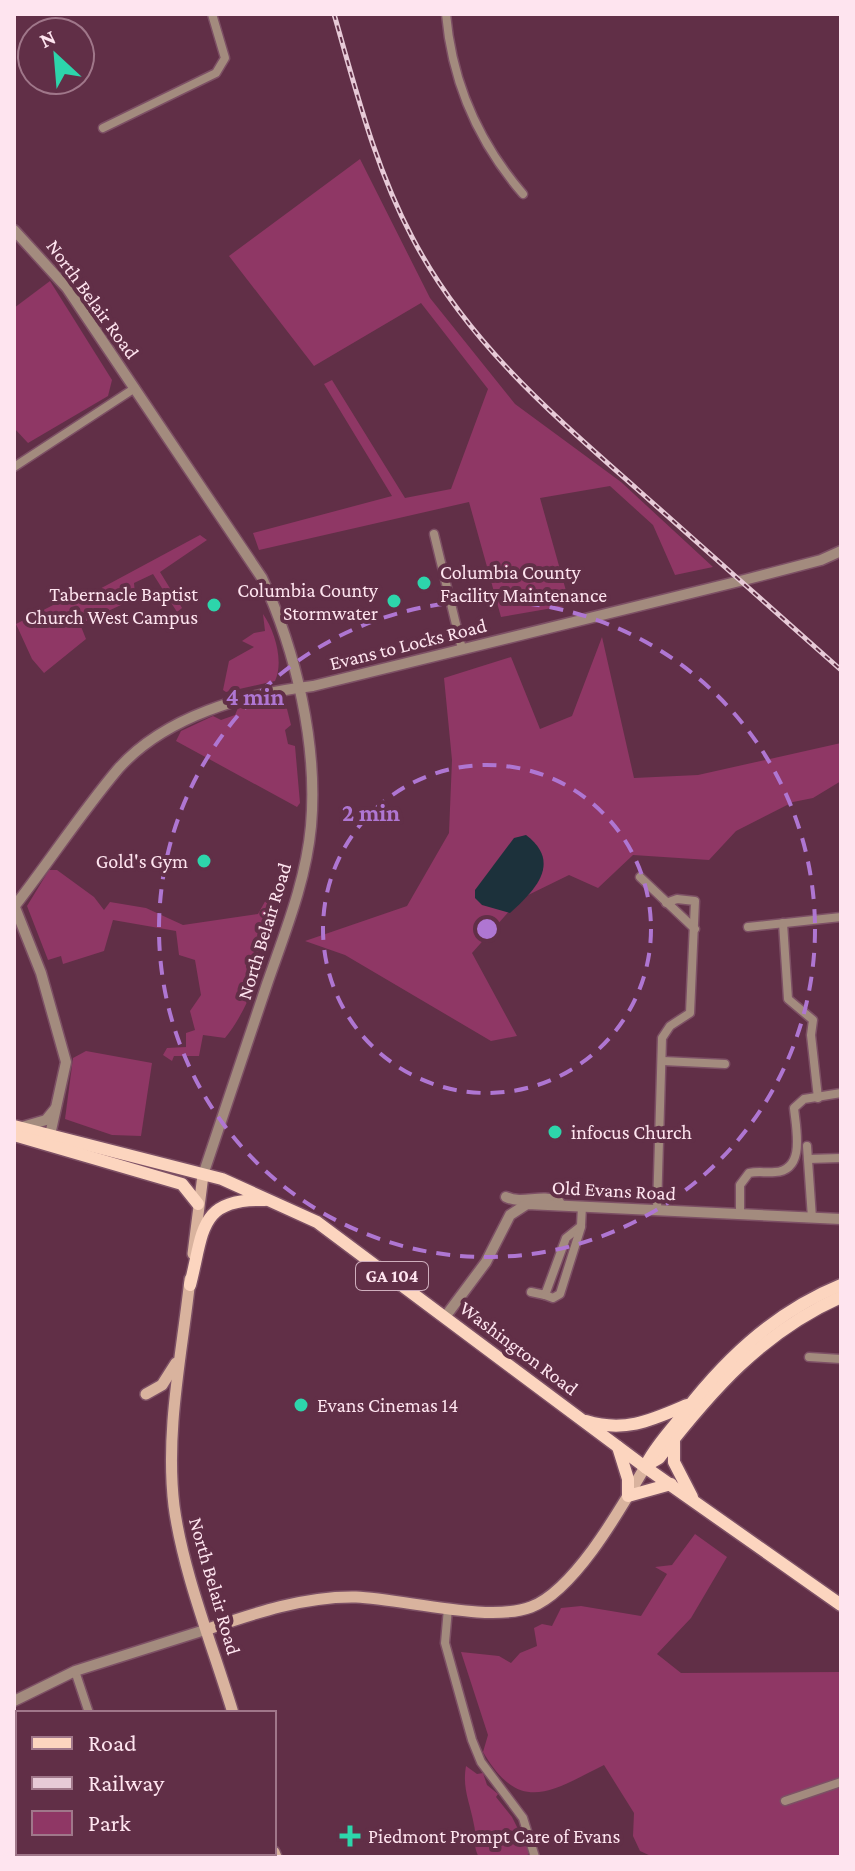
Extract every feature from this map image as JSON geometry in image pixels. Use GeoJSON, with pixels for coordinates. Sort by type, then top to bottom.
{"type":"FeatureCollection","features":[{"type":"Feature","properties":{"kind":"main road","name":"Washington Road"},"geometry":{"type":"LineString","coordinates":[[16,1129],[203,1175],[274,1201],[317,1222],[645,1467],[841,1605]]}},
{"type":"Feature","properties":{"kind":"main road"},"geometry":{"type":"LineString","coordinates":[[16,1129],[182,1184],[198,1204]]}},
{"type":"Feature","properties":{"kind":"main road","name":"North Belair Road"},"geometry":{"type":"LineString","coordinates":[[203,1175],[174,1398],[174,1503],[232,1711]]}},
{"type":"Feature","properties":{"kind":"main road"},"geometry":{"type":"LineString","coordinates":[[190,1285],[207,1220],[218,1208],[235,1199],[274,1201]]}},
{"type":"Feature","properties":{"kind":"main road"},"geometry":{"type":"LineString","coordinates":[[208,1629],[263,1611],[316,1600],[386,1599],[491,1613],[518,1610],[546,1599],[567,1581],[711,1377],[750,1341],[794,1308],[841,1285]]}},
{"type":"Feature","properties":{"kind":"main road"},"geometry":{"type":"LineString","coordinates":[[645,1467],[659,1458],[713,1389],[755,1349],[798,1318],[841,1297]]}},
{"type":"Feature","properties":{"kind":"main road"},"geometry":{"type":"LineString","coordinates":[[146,1394],[162,1385],[178,1359]]}},
{"type":"Feature","properties":{"kind":"main road"},"geometry":{"type":"LineString","coordinates":[[581,1419],[619,1426],[642,1425],[690,1404]]}},
{"type":"Feature","properties":{"kind":"main road"},"geometry":{"type":"LineString","coordinates":[[674,1438],[674,1462],[693,1499]]}},
{"type":"Feature","properties":{"kind":"main road"},"geometry":{"type":"LineString","coordinates":[[618,1447],[628,1479],[628,1496]]}},
{"type":"Feature","properties":{"kind":"main road"},"geometry":{"type":"LineString","coordinates":[[628,1496],[671,1484]]}},
{"type":"Feature","properties":{"kind":"street"},"geometry":{"type":"LineString","coordinates":[[103,128],[216,73],[225,58],[212,14]]}},
{"type":"Feature","properties":{"kind":"street"},"geometry":{"type":"LineString","coordinates":[[446,14],[456,72],[467,106],[492,155],[523,194]]}},
{"type":"Feature","properties":{"kind":"street","name":"North Belair Road"},"geometry":{"type":"LineString","coordinates":[[14,230],[52,268],[262,578],[282,628],[298,687],[310,765],[312,815],[300,889],[203,1175]]}},
{"type":"Feature","properties":{"kind":"street"},"geometry":{"type":"LineString","coordinates":[[14,467],[135,388]]}},
{"type":"Feature","properties":{"kind":"street"},"geometry":{"type":"LineString","coordinates":[[434,534],[462,649]]}},
{"type":"Feature","properties":{"kind":"street","name":"Evans to Locks Road"},"geometry":{"type":"LineString","coordinates":[[14,906],[120,767],[156,737],[221,706],[748,579],[821,560],[841,551]]}},
{"type":"Feature","properties":{"kind":"street"},"geometry":{"type":"LineString","coordinates":[[640,877],[695,929]]}},
{"type":"Feature","properties":{"kind":"street"},"geometry":{"type":"LineString","coordinates":[[657,1210],[662,1038],[665,1032],[690,1013],[695,929],[695,901],[677,899],[666,903]]}},
{"type":"Feature","properties":{"kind":"street"},"geometry":{"type":"LineString","coordinates":[[14,906],[41,973],[66,1062],[50,1135]]}},
{"type":"Feature","properties":{"kind":"street"},"geometry":{"type":"LineString","coordinates":[[748,927],[841,917]]}},
{"type":"Feature","properties":{"kind":"street"},"geometry":{"type":"LineString","coordinates":[[783,923],[788,999],[813,1020],[811,1035],[818,1098]]}},
{"type":"Feature","properties":{"kind":"street"},"geometry":{"type":"LineString","coordinates":[[663,1061],[725,1064]]}},
{"type":"Feature","properties":{"kind":"street"},"geometry":{"type":"LineString","coordinates":[[740,1214],[740,1185],[749,1173],[775,1172],[795,1159],[798,1150],[794,1108],[804,1099],[841,1093]]}},
{"type":"Feature","properties":{"kind":"street"},"geometry":{"type":"LineString","coordinates":[[16,1129],[46,1120],[59,1104]]}},
{"type":"Feature","properties":{"kind":"street"},"geometry":{"type":"LineString","coordinates":[[807,1146],[812,1218]]}},
{"type":"Feature","properties":{"kind":"street"},"geometry":{"type":"LineString","coordinates":[[808,1159],[841,1158]]}},
{"type":"Feature","properties":{"kind":"street"},"geometry":{"type":"LineString","coordinates":[[506,1197],[518,1202],[548,1197],[564,1205]]}},
{"type":"Feature","properties":{"kind":"street","name":"Old Evans Road"},"geometry":{"type":"LineString","coordinates":[[445,1317],[486,1262],[516,1208],[527,1204],[841,1219]]}},
{"type":"Feature","properties":{"kind":"street"},"geometry":{"type":"LineString","coordinates":[[531,1292],[553,1298],[560,1294],[581,1226],[582,1206]]}},
{"type":"Feature","properties":{"kind":"street"},"geometry":{"type":"LineString","coordinates":[[545,1295],[566,1238],[581,1226]]}},
{"type":"Feature","properties":{"kind":"street"},"geometry":{"type":"LineString","coordinates":[[809,1357],[841,1359]]}},
{"type":"Feature","properties":{"kind":"street"},"geometry":{"type":"LineString","coordinates":[[448,1608],[445,1643],[472,1740],[481,1762],[523,1818],[535,1857]]}},
{"type":"Feature","properties":{"kind":"street"},"geometry":{"type":"LineString","coordinates":[[14,1701],[75,1671],[208,1629]]}},
{"type":"Feature","properties":{"kind":"street"},"geometry":{"type":"LineString","coordinates":[[75,1671],[88,1711]]}},
{"type":"Feature","properties":{"kind":"street"},"geometry":{"type":"LineString","coordinates":[[785,1801],[841,1782]]}},
{"type":"Feature","properties":{"kind":"green space"},"geometry":{"type":"Polygon","coordinates":[[[360,159],[430,298],[515,404],[621,482],[713,567],[675,575],[653,525],[610,486],[540,498],[570,605],[501,617],[469,502],[259,550],[253,533],[392,496],[324,384],[332,380],[405,498],[451,489],[488,389],[421,303],[314,366],[229,256],[360,159]]]}},
{"type":"Feature","properties":{"kind":"green space"},"geometry":{"type":"Polygon","coordinates":[[[50,281],[112,380],[108,396],[28,443],[14,428],[14,308],[50,281]]]}},
{"type":"Feature","properties":{"kind":"green space"},"geometry":{"type":"Polygon","coordinates":[[[200,535],[207,540],[160,572],[182,608],[177,612],[153,574],[134,583],[135,594],[121,605],[80,624],[86,639],[44,673],[32,659],[16,624],[61,601],[94,592],[200,535]]]}},
{"type":"Feature","properties":{"kind":"green space"},"geometry":{"type":"Polygon","coordinates":[[[263,614],[277,647],[279,665],[275,681],[226,692],[223,690],[229,661],[254,647],[242,641],[254,633],[265,631],[263,614]]]}},
{"type":"Feature","properties":{"kind":"green space"},"geometry":{"type":"Polygon","coordinates":[[[602,637],[634,778],[698,775],[841,743],[841,781],[813,798],[793,802],[736,831],[709,860],[633,855],[598,888],[569,875],[520,899],[472,953],[517,1036],[491,1041],[345,955],[305,941],[407,906],[449,833],[452,760],[444,678],[511,657],[540,729],[572,716],[602,637]]]}},
{"type":"Feature","properties":{"kind":"green space"},"geometry":{"type":"Polygon","coordinates":[[[277,703],[287,709],[291,725],[285,730],[288,744],[295,746],[300,803],[297,807],[176,741],[181,731],[213,716],[221,720],[235,715],[238,708],[277,703]]]}},
{"type":"Feature","properties":{"kind":"green space"},"geometry":{"type":"Polygon","coordinates":[[[49,870],[57,870],[94,897],[104,910],[110,902],[146,908],[183,925],[258,914],[276,882],[286,887],[254,987],[225,1038],[203,1035],[199,1056],[174,1056],[172,1061],[163,1055],[167,1048],[186,1047],[186,1033],[195,1030],[190,1011],[201,995],[195,960],[179,955],[176,931],[113,920],[104,951],[63,964],[61,956],[48,960],[27,906],[49,870]]]}},
{"type":"Feature","properties":{"kind":"green space"},"geometry":{"type":"Polygon","coordinates":[[[86,1051],[152,1063],[141,1136],[112,1135],[65,1119],[73,1058],[86,1051]]]}},
{"type":"Feature","properties":{"kind":"green space"},"geometry":{"type":"Polygon","coordinates":[[[695,1534],[727,1557],[691,1618],[657,1654],[681,1673],[841,1672],[841,1857],[653,1857],[640,1851],[633,1836],[634,1813],[604,1765],[552,1789],[523,1791],[497,1772],[483,1752],[488,1735],[461,1652],[499,1656],[511,1663],[520,1653],[537,1646],[534,1628],[542,1624],[552,1626],[561,1608],[581,1606],[641,1616],[667,1574],[655,1567],[672,1565],[695,1534]]]}},
{"type":"Feature","properties":{"kind":"green space"},"geometry":{"type":"Polygon","coordinates":[[[466,1766],[477,1774],[483,1773],[487,1785],[498,1794],[496,1797],[512,1817],[529,1851],[527,1857],[479,1857],[466,1789],[466,1766]]]}},
{"type":"Feature","properties":{"kind":"water"},"geometry":{"type":"Polygon","coordinates":[[[526,835],[537,845],[544,866],[535,886],[510,913],[482,905],[475,898],[475,890],[514,838],[526,835]]]}},
{"type":"Feature","properties":{"kind":"railway"},"geometry":{"type":"LineString","coordinates":[[334,14],[367,128],[387,183],[412,237],[458,310],[512,374],[542,403],[841,670]]}},
{"type":"Feature","properties":{"kind":"place","name":"Columbia County Facility Maintenance"},"geometry":{"type":"Point","coordinates":[424,583]}},
{"type":"Feature","properties":{"kind":"place","name":"Columbia County Stormwater"},"geometry":{"type":"Point","coordinates":[394,601]}},
{"type":"Feature","properties":{"kind":"place","name":"Tabernacle Baptist Church West Campus"},"geometry":{"type":"Point","coordinates":[214,605]}},
{"type":"Feature","properties":{"kind":"place","name":"Gold's Gym"},"geometry":{"type":"Point","coordinates":[204,861]}},
{"type":"Feature","properties":{"kind":"place","name":"infocus Church"},"geometry":{"type":"Point","coordinates":[555,1132]}},
{"type":"Feature","properties":{"kind":"place","name":"Evans Cinemas 14"},"geometry":{"type":"Point","coordinates":[301,1405]}},
{"type":"Feature","properties":{"kind":"place","name":"Piedmont Prompt Care of Evans"},"geometry":{"type":"Point","coordinates":[350,1836]}}]}
